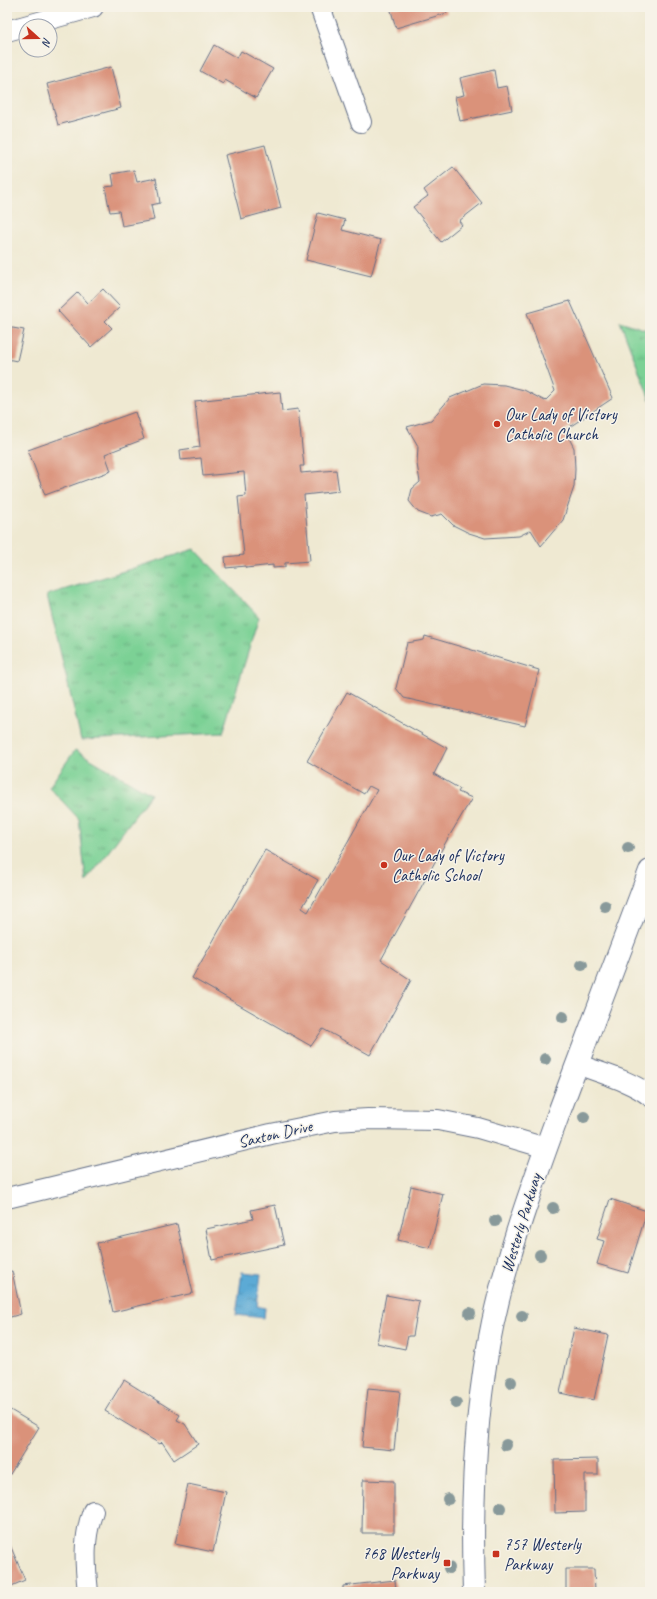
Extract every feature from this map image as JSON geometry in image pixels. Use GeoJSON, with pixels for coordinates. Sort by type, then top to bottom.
{"type":"FeatureCollection","features":[{"type":"Feature","properties":{"kind":"main road","name":"Westerly Parkway"},"geometry":{"type":"LineString","coordinates":[[474,1592],[474,1473],[479,1408],[493,1323],[515,1238],[546,1148],[650,871]]}},
{"type":"Feature","properties":{"kind":"street"},"geometry":{"type":"LineString","coordinates":[[7,31],[93,7]]}},
{"type":"Feature","properties":{"kind":"street"},"geometry":{"type":"LineString","coordinates":[[320,7],[361,122]]}},
{"type":"Feature","properties":{"kind":"street"},"geometry":{"type":"LineString","coordinates":[[577,1064],[629,1084],[650,1096]]}},
{"type":"Feature","properties":{"kind":"street","name":"Saxton Drive"},"geometry":{"type":"LineString","coordinates":[[7,1198],[271,1134],[335,1121],[368,1118],[438,1120],[478,1128],[546,1148]]}},
{"type":"Feature","properties":{"kind":"street"},"geometry":{"type":"LineString","coordinates":[[88,1592],[85,1561],[87,1527],[93,1511]]}},
{"type":"Feature","properties":{"kind":"green space"},"geometry":{"type":"Polygon","coordinates":[[[620,321],[650,331],[650,400],[620,321]]]}},
{"type":"Feature","properties":{"kind":"green space"},"geometry":{"type":"Polygon","coordinates":[[[195,549],[259,617],[223,733],[81,740],[47,595],[195,549]]]}},
{"type":"Feature","properties":{"kind":"green space"},"geometry":{"type":"Polygon","coordinates":[[[75,750],[151,794],[86,882],[79,819],[49,787],[75,750]]]}},
{"type":"Feature","properties":{"kind":"water"},"geometry":{"type":"Polygon","coordinates":[[[242,1272],[261,1274],[257,1306],[265,1308],[264,1318],[236,1315],[242,1272]]]}},
{"type":"Feature","properties":{"kind":"building"},"geometry":{"type":"Polygon","coordinates":[[[390,7],[445,7],[447,13],[396,28],[390,7]]]}},
{"type":"Feature","properties":{"kind":"building"},"geometry":{"type":"Polygon","coordinates":[[[214,45],[237,58],[241,51],[273,69],[256,98],[225,80],[223,84],[200,71],[214,45]]]}},
{"type":"Feature","properties":{"kind":"building"},"geometry":{"type":"Polygon","coordinates":[[[111,67],[121,108],[58,125],[47,84],[111,67]]]}},
{"type":"Feature","properties":{"kind":"building"},"geometry":{"type":"Polygon","coordinates":[[[494,70],[497,88],[507,86],[512,110],[460,121],[455,97],[464,95],[460,78],[494,70]]]}},
{"type":"Feature","properties":{"kind":"building"},"geometry":{"type":"Polygon","coordinates":[[[265,145],[281,208],[241,219],[225,155],[265,145]]]}},
{"type":"Feature","properties":{"kind":"building"},"geometry":{"type":"Polygon","coordinates":[[[453,167],[482,203],[459,221],[462,225],[441,242],[413,207],[428,196],[424,190],[453,167]]]}},
{"type":"Feature","properties":{"kind":"building"},"geometry":{"type":"Polygon","coordinates":[[[134,170],[137,182],[156,178],[160,203],[151,205],[154,220],[122,226],[119,211],[110,212],[105,187],[114,186],[112,174],[134,170]]]}},
{"type":"Feature","properties":{"kind":"building"},"geometry":{"type":"Polygon","coordinates":[[[318,213],[345,220],[342,230],[381,240],[371,276],[306,260],[318,213]]]}},
{"type":"Feature","properties":{"kind":"building"},"geometry":{"type":"Polygon","coordinates":[[[103,289],[120,307],[105,321],[112,328],[91,347],[58,311],[78,292],[88,303],[103,289]]]}},
{"type":"Feature","properties":{"kind":"building","name":"Our Lady of Victory Catholic Church"},"geometry":{"type":"Polygon","coordinates":[[[570,301],[613,398],[565,430],[574,448],[575,469],[574,487],[563,520],[541,546],[531,530],[519,536],[485,538],[469,533],[453,525],[442,514],[431,517],[418,512],[409,501],[412,489],[420,482],[417,464],[418,446],[407,427],[431,420],[450,398],[483,384],[504,385],[524,390],[545,401],[555,391],[527,313],[570,301]]]}},
{"type":"Feature","properties":{"kind":"building"},"geometry":{"type":"Polygon","coordinates":[[[7,327],[24,330],[17,361],[7,359],[7,327]]]}},
{"type":"Feature","properties":{"kind":"building"},"geometry":{"type":"Polygon","coordinates":[[[280,392],[282,411],[298,409],[304,466],[300,466],[301,473],[336,470],[339,491],[304,495],[310,561],[285,563],[285,567],[273,568],[273,565],[246,568],[245,566],[226,568],[225,557],[244,555],[238,497],[246,496],[244,472],[203,476],[201,458],[181,460],[180,450],[200,447],[195,401],[280,392]]]}},
{"type":"Feature","properties":{"kind":"building"},"geometry":{"type":"Polygon","coordinates":[[[135,412],[144,439],[105,454],[111,471],[45,495],[28,450],[135,412]]]}},
{"type":"Feature","properties":{"kind":"building"},"geometry":{"type":"Polygon","coordinates":[[[425,636],[539,670],[525,726],[404,698],[396,688],[407,643],[424,640],[425,636]]]}},
{"type":"Feature","properties":{"kind":"building","name":"Our Lady of Victory Catholic School"},"geometry":{"type":"Polygon","coordinates":[[[347,692],[447,748],[434,774],[460,789],[458,792],[472,798],[447,840],[381,960],[411,980],[370,1055],[323,1029],[311,1046],[192,978],[265,850],[318,880],[302,908],[308,912],[377,790],[369,786],[364,794],[307,761],[347,692]]]}},
{"type":"Feature","properties":{"kind":"building"},"geometry":{"type":"Polygon","coordinates":[[[411,1186],[443,1194],[430,1248],[398,1240],[411,1186]]]}},
{"type":"Feature","properties":{"kind":"building"},"geometry":{"type":"Polygon","coordinates":[[[610,1199],[647,1211],[628,1273],[597,1264],[604,1241],[597,1239],[610,1199]]]}},
{"type":"Feature","properties":{"kind":"building"},"geometry":{"type":"Polygon","coordinates":[[[275,1205],[284,1245],[212,1260],[206,1229],[253,1219],[251,1210],[275,1205]]]}},
{"type":"Feature","properties":{"kind":"building"},"geometry":{"type":"Polygon","coordinates":[[[177,1224],[193,1293],[113,1312],[97,1243],[177,1224]]]}},
{"type":"Feature","properties":{"kind":"building"},"geometry":{"type":"Polygon","coordinates":[[[12,1271],[21,1314],[7,1318],[7,1272],[12,1271]]]}},
{"type":"Feature","properties":{"kind":"building"},"geometry":{"type":"Polygon","coordinates":[[[386,1295],[419,1301],[413,1336],[408,1336],[405,1349],[377,1343],[386,1295]]]}},
{"type":"Feature","properties":{"kind":"building"},"geometry":{"type":"Polygon","coordinates":[[[574,1328],[608,1335],[594,1400],[560,1393],[574,1328]]]}},
{"type":"Feature","properties":{"kind":"building"},"geometry":{"type":"Polygon","coordinates":[[[124,1380],[180,1415],[177,1420],[185,1424],[198,1444],[174,1460],[162,1442],[160,1444],[105,1411],[124,1380]]]}},
{"type":"Feature","properties":{"kind":"building"},"geometry":{"type":"Polygon","coordinates":[[[368,1388],[400,1391],[394,1450],[362,1447],[368,1388]]]}},
{"type":"Feature","properties":{"kind":"building"},"geometry":{"type":"Polygon","coordinates":[[[7,1408],[39,1427],[7,1479],[7,1408]]]}},
{"type":"Feature","properties":{"kind":"building"},"geometry":{"type":"Polygon","coordinates":[[[598,1459],[598,1475],[585,1475],[585,1512],[555,1513],[554,1460],[598,1459]]]}},
{"type":"Feature","properties":{"kind":"building"},"geometry":{"type":"Polygon","coordinates":[[[363,1480],[394,1481],[394,1533],[362,1533],[363,1480]]]}},
{"type":"Feature","properties":{"kind":"building"},"geometry":{"type":"Polygon","coordinates":[[[188,1484],[226,1492],[213,1552],[175,1544],[188,1484]]]}},
{"type":"Feature","properties":{"kind":"building"},"geometry":{"type":"Polygon","coordinates":[[[7,1538],[25,1580],[7,1588],[7,1538]]]}},
{"type":"Feature","properties":{"kind":"building"},"geometry":{"type":"Polygon","coordinates":[[[566,1569],[594,1569],[595,1592],[566,1592],[566,1569]]]}},
{"type":"Feature","properties":{"kind":"building"},"geometry":{"type":"Polygon","coordinates":[[[395,1580],[396,1592],[343,1592],[343,1586],[395,1580]]]}},
{"type":"Feature","properties":{"kind":"place","name":"Our Lady of Victory Catholic Church"},"geometry":{"type":"Point","coordinates":[497,424]}},
{"type":"Feature","properties":{"kind":"place","name":"Our Lady of Victory Catholic School"},"geometry":{"type":"Point","coordinates":[384,865]}},
{"type":"Feature","properties":{"kind":"place","name":"757 Westerly Parkway"},"geometry":{"type":"Point","coordinates":[496,1554]}},
{"type":"Feature","properties":{"kind":"place","name":"768 Westerly Parkway"},"geometry":{"type":"Point","coordinates":[447,1563]}}]}
